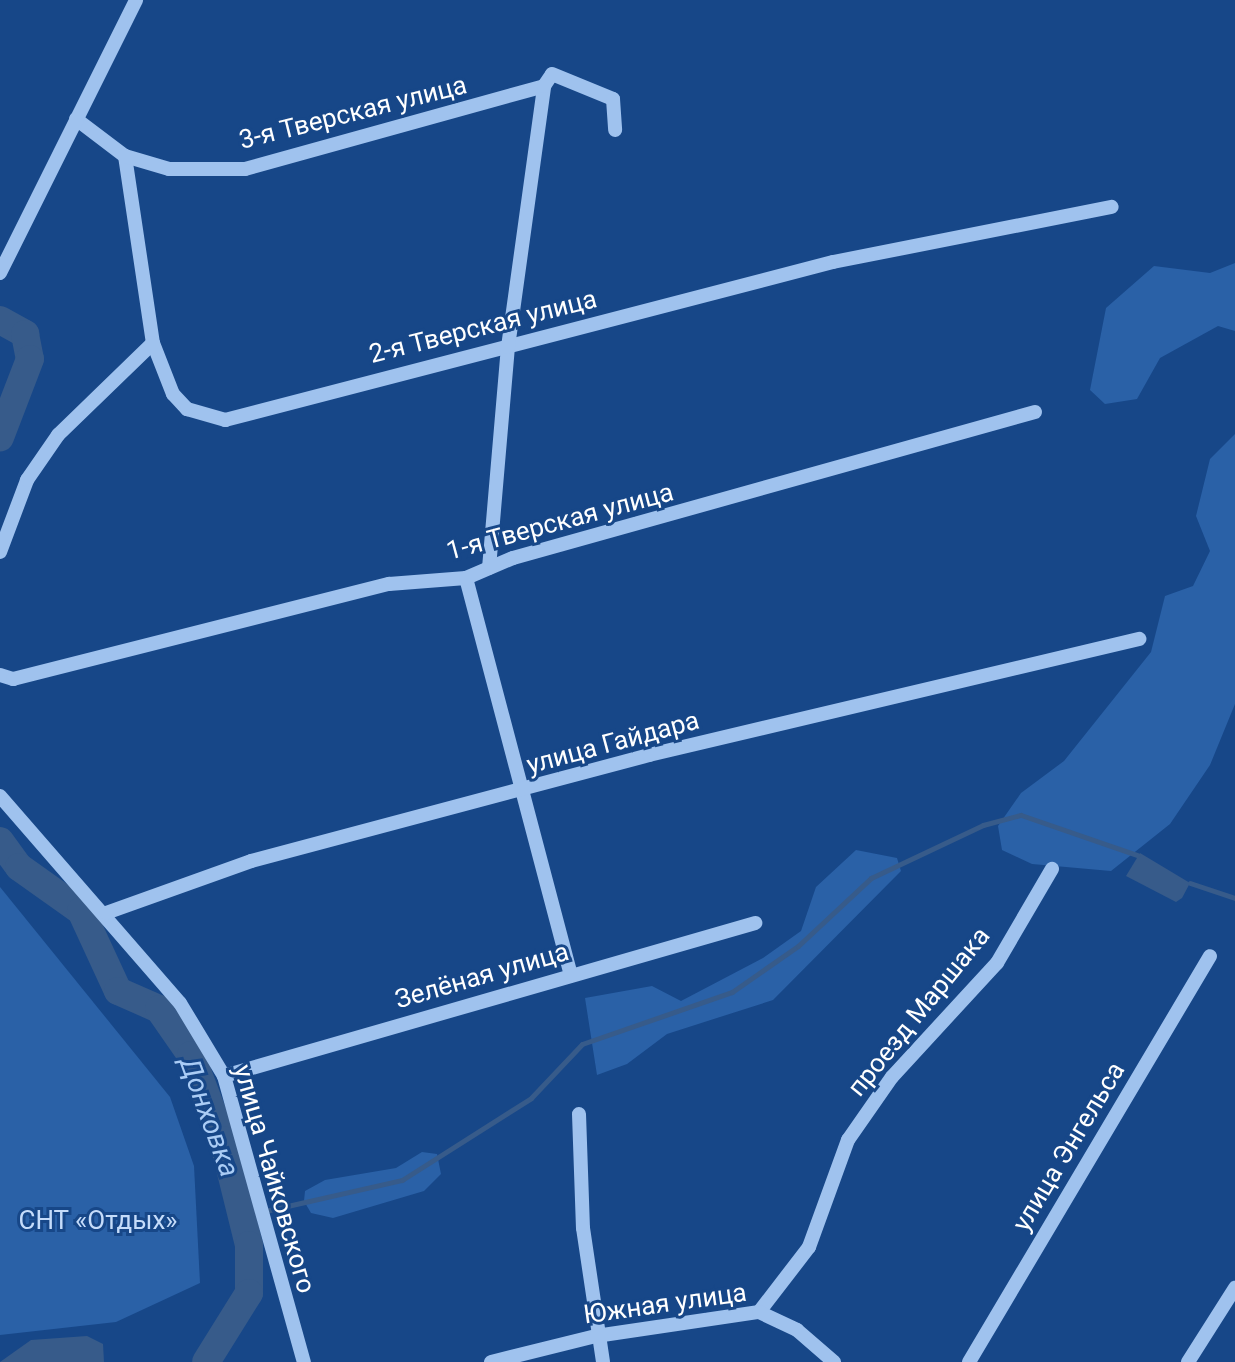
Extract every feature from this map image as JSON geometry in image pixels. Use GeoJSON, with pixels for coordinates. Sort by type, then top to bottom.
{"type":"FeatureCollection","features":[{"type":"Feature","properties":{"kind":"street"},"geometry":{"type":"LineString","coordinates":[[0,273],[136,0]]}},
{"type":"Feature","properties":{"kind":"street","name":"3-я Тверская улица"},"geometry":{"type":"LineString","coordinates":[[125,156],[169,169],[245,169],[544,86],[552,74],[613,99],[615,130]]}},
{"type":"Feature","properties":{"kind":"street"},"geometry":{"type":"LineString","coordinates":[[489,568],[508,347],[544,86]]}},
{"type":"Feature","properties":{"kind":"street"},"geometry":{"type":"LineString","coordinates":[[76,119],[125,156]]}},
{"type":"Feature","properties":{"kind":"street","name":"2-я Тверская улица"},"geometry":{"type":"LineString","coordinates":[[125,156],[153,343],[173,394],[196,413],[225,420],[833,262],[1112,207]]}},
{"type":"Feature","properties":{"kind":"street"},"geometry":{"type":"LineString","coordinates":[[0,552],[27,480],[58,435],[153,343]]}},
{"type":"Feature","properties":{"kind":"street","name":"1-я Тверская улица"},"geometry":{"type":"LineString","coordinates":[[0,675],[13,679],[389,584],[466,578],[489,568],[1035,412]]}},
{"type":"Feature","properties":{"kind":"street"},"geometry":{"type":"LineString","coordinates":[[466,578],[571,975]]}},
{"type":"Feature","properties":{"kind":"street","name":"улица Гайдара"},"geometry":{"type":"LineString","coordinates":[[106,913],[251,861],[522,793],[649,755],[1139,639]]}},
{"type":"Feature","properties":{"kind":"street","name":"улица Чайковского"},"geometry":{"type":"LineString","coordinates":[[0,796],[106,913],[180,1003],[224,1076],[304,1362]]}},
{"type":"Feature","properties":{"kind":"street","name":"проезд Маршака"},"geometry":{"type":"LineString","coordinates":[[759,1312],[809,1247],[848,1140],[892,1077],[997,963],[1052,869]]}},
{"type":"Feature","properties":{"kind":"street","name":"Зелёная улица"},"geometry":{"type":"LineString","coordinates":[[224,1076],[755,923]]}},
{"type":"Feature","properties":{"kind":"street","name":"улица Энгельса"},"geometry":{"type":"LineString","coordinates":[[969,1362],[1210,956]]}},
{"type":"Feature","properties":{"kind":"street"},"geometry":{"type":"LineString","coordinates":[[579,1114],[596,1336],[603,1362]]}},
{"type":"Feature","properties":{"kind":"street"},"geometry":{"type":"LineString","coordinates":[[1188,1362],[1235,1288]]}},
{"type":"Feature","properties":{"kind":"street","name":"Южная улица"},"geometry":{"type":"LineString","coordinates":[[491,1362],[596,1336],[759,1312],[797,1330],[834,1362]]}},
{"type":"Feature","properties":{"kind":"green space"},"geometry":{"type":"Polygon","coordinates":[[[1235,263],[1235,331],[1218,326],[1160,358],[1137,399],[1105,404],[1090,390],[1106,308],[1154,266],[1210,273],[1235,263]]]}},
{"type":"Feature","properties":{"kind":"green space"},"geometry":{"type":"Polygon","coordinates":[[[1235,434],[1235,704],[1210,765],[1170,824],[1111,871],[1032,864],[1002,850],[998,826],[1021,793],[1064,761],[1151,652],[1165,596],[1193,586],[1210,551],[1196,516],[1210,459],[1235,434]]]}},
{"type":"Feature","properties":{"kind":"green space"},"geometry":{"type":"Polygon","coordinates":[[[856,850],[897,858],[901,871],[773,1000],[667,1034],[627,1064],[597,1075],[585,998],[652,986],[681,1001],[763,958],[801,931],[816,887],[856,850]]]}},
{"type":"Feature","properties":{"kind":"green space","name":"СНТ «Отдых»"},"geometry":{"type":"Polygon","coordinates":[[[0,887],[170,1097],[194,1166],[200,1283],[116,1322],[0,1335],[0,887]]]}},
{"type":"Feature","properties":{"kind":"green space"},"geometry":{"type":"Polygon","coordinates":[[[422,1152],[437,1154],[441,1174],[424,1191],[333,1218],[311,1213],[304,1201],[305,1191],[325,1180],[396,1168],[422,1152]]]}},
{"type":"Feature","properties":{"kind":"shaded area"},"geometry":{"type":"Polygon","coordinates":[[[1140,853],[1190,883],[1182,898],[1176,902],[1126,876],[1140,853]]]}},
{"type":"Feature","properties":{"kind":"shaded area"},"geometry":{"type":"Polygon","coordinates":[[[87,1336],[103,1344],[104,1362],[0,1362],[31,1340],[87,1336]]]}},
{"type":"Feature","properties":{"kind":"waterway","name":"Донховка"},"geometry":{"type":"LineString","coordinates":[[0,320],[25,334],[30,359],[0,437]]}},
{"type":"Feature","properties":{"kind":"waterway"},"geometry":{"type":"LineString","coordinates":[[249,1245],[252,1220],[261,1212],[402,1180],[531,1098],[582,1044],[732,992],[798,946],[871,878],[983,825],[1021,815],[1137,855]]}},
{"type":"Feature","properties":{"kind":"waterway","name":"Донховка"},"geometry":{"type":"LineString","coordinates":[[0,841],[19,867],[81,911],[118,991],[159,1009],[191,1055],[223,1140],[249,1245],[249,1293],[206,1362]]}},
{"type":"Feature","properties":{"kind":"waterway"},"geometry":{"type":"LineString","coordinates":[[1190,883],[1235,898]]}}]}
